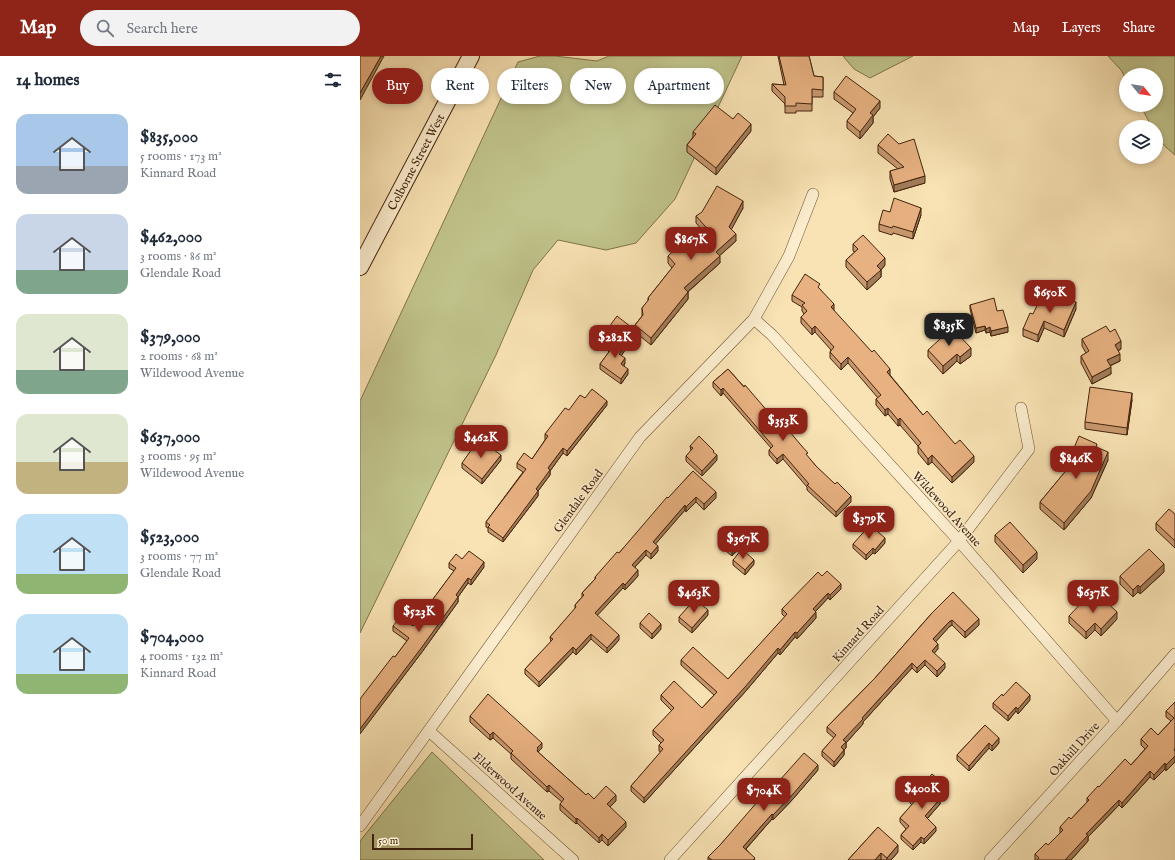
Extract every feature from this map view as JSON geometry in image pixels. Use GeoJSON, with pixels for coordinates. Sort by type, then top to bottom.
{"type":"FeatureCollection","features":[{"type":"Feature","properties":{"kind":"main road","name":"Colborne Street West"},"geometry":{"type":"LineString","coordinates":[[360,267],[472,56]]}},
{"type":"Feature","properties":{"kind":"street","name":"Glendale Road"},"geometry":{"type":"LineString","coordinates":[[360,826],[640,437],[754,319],[789,256],[813,194]]}},
{"type":"Feature","properties":{"kind":"street","name":"Wildewood Avenue"},"geometry":{"type":"LineString","coordinates":[[754,319],[777,341],[959,541],[1117,721]]}},
{"type":"Feature","properties":{"kind":"street","name":"Kinnard Road"},"geometry":{"type":"LineString","coordinates":[[670,860],[959,541],[1029,450],[1021,408]]}},
{"type":"Feature","properties":{"kind":"street","name":"Oakhill Drive"},"geometry":{"type":"LineString","coordinates":[[990,860],[1117,721],[1175,654]]}},
{"type":"Feature","properties":{"kind":"street","name":"Elderwood Avenue"},"geometry":{"type":"LineString","coordinates":[[429,731],[573,860]]}},
{"type":"Feature","properties":{"kind":"green space"},"geometry":{"type":"Polygon","coordinates":[[[540,56],[555,56],[597,61],[609,56],[742,56],[724,94],[724,68],[634,68],[634,104],[720,104],[675,199],[636,243],[606,250],[558,240],[533,270],[496,355],[360,633],[360,401],[498,104],[562,104],[562,68],[515,68],[518,62],[540,56]]]}},
{"type":"Feature","properties":{"kind":"green space"},"geometry":{"type":"Polygon","coordinates":[[[843,56],[913,56],[870,78],[854,69],[843,56]]]}},
{"type":"Feature","properties":{"kind":"green space"},"geometry":{"type":"Polygon","coordinates":[[[1108,56],[1175,56],[1175,155],[1163,144],[1163,120],[1148,120],[1144,112],[1163,112],[1163,68],[1119,68],[1108,56]]]}},
{"type":"Feature","properties":{"kind":"green space"},"geometry":{"type":"Polygon","coordinates":[[[432,752],[544,860],[360,860],[360,841],[432,752]]]}},
{"type":"Feature","properties":{"kind":"building"},"geometry":{"type":"Polygon","coordinates":[[[360,56],[381,56],[374,68],[372,68],[372,72],[360,93],[360,56]]]}},
{"type":"Feature","properties":{"kind":"building"},"geometry":{"type":"Polygon","coordinates":[[[779,56],[809,56],[814,76],[823,77],[823,90],[812,89],[812,104],[796,103],[796,106],[785,106],[785,97],[772,84],[786,85],[779,56]]]}},
{"type":"Feature","properties":{"kind":"building"},"geometry":{"type":"Polygon","coordinates":[[[846,76],[880,101],[870,113],[873,115],[860,132],[847,121],[856,109],[834,92],[846,76]]]}},
{"type":"Feature","properties":{"kind":"building"},"geometry":{"type":"Polygon","coordinates":[[[715,105],[733,119],[738,113],[751,124],[716,168],[687,145],[696,134],[693,132],[715,105]]]}},
{"type":"Feature","properties":{"kind":"building"},"geometry":{"type":"Polygon","coordinates":[[[888,134],[899,144],[914,139],[925,176],[894,185],[890,171],[904,167],[878,145],[888,134]]]}},
{"type":"Feature","properties":{"kind":"building"},"geometry":{"type":"Polygon","coordinates":[[[717,186],[743,201],[729,227],[736,234],[716,252],[720,256],[684,288],[688,292],[651,338],[635,325],[643,315],[642,308],[649,299],[648,298],[675,264],[668,256],[680,245],[690,255],[713,235],[696,216],[702,212],[717,186]]]}},
{"type":"Feature","properties":{"kind":"building"},"geometry":{"type":"Polygon","coordinates":[[[894,198],[921,208],[913,232],[893,226],[892,228],[879,224],[883,210],[890,212],[894,198]]]}},
{"type":"Feature","properties":{"kind":"building"},"geometry":{"type":"Polygon","coordinates":[[[863,235],[885,258],[877,266],[881,270],[867,282],[846,260],[858,249],[853,244],[863,235]]]}},
{"type":"Feature","properties":{"kind":"building"},"geometry":{"type":"Polygon","coordinates":[[[805,274],[820,284],[818,287],[834,304],[831,307],[872,352],[874,350],[890,369],[887,372],[923,415],[927,411],[955,444],[960,440],[974,456],[952,477],[932,455],[928,459],[918,446],[921,443],[900,418],[898,420],[888,408],[885,410],[876,399],[881,395],[848,357],[841,364],[830,352],[834,347],[815,326],[812,329],[801,317],[807,311],[802,305],[805,303],[792,295],[805,274]]]}},
{"type":"Feature","properties":{"kind":"building"},"geometry":{"type":"Polygon","coordinates":[[[1061,295],[1076,302],[1064,330],[1044,321],[1038,335],[1023,329],[1030,313],[1033,314],[1041,297],[1057,304],[1061,295]]]}},
{"type":"Feature","properties":{"kind":"building"},"geometry":{"type":"Polygon","coordinates":[[[994,298],[997,311],[1003,310],[1008,327],[991,331],[990,327],[986,329],[985,326],[976,328],[970,305],[994,298]]]}},
{"type":"Feature","properties":{"kind":"building"},"geometry":{"type":"Polygon","coordinates":[[[617,316],[631,327],[623,337],[609,327],[617,316]]]}},
{"type":"Feature","properties":{"kind":"building"},"geometry":{"type":"Polygon","coordinates":[[[1106,326],[1110,332],[1115,329],[1121,341],[1115,345],[1120,354],[1107,360],[1111,367],[1092,377],[1081,356],[1089,351],[1082,339],[1106,326]]]}},
{"type":"Feature","properties":{"kind":"building"},"geometry":{"type":"Polygon","coordinates":[[[952,328],[971,348],[960,357],[957,354],[943,366],[928,350],[952,328]]]}},
{"type":"Feature","properties":{"kind":"building"},"geometry":{"type":"Polygon","coordinates":[[[614,338],[625,346],[619,354],[625,358],[621,364],[628,369],[621,379],[600,364],[611,349],[608,346],[614,338]]]}},
{"type":"Feature","properties":{"kind":"building"},"geometry":{"type":"Polygon","coordinates":[[[728,369],[744,387],[745,385],[787,434],[790,432],[808,453],[806,454],[816,466],[835,484],[837,482],[851,496],[836,512],[807,485],[809,484],[783,454],[777,459],[769,450],[773,446],[723,388],[721,390],[713,382],[728,369]]]}},
{"type":"Feature","properties":{"kind":"building"},"geometry":{"type":"Polygon","coordinates":[[[1090,387],[1132,393],[1127,428],[1085,422],[1090,387]]]}},
{"type":"Feature","properties":{"kind":"building"},"geometry":{"type":"Polygon","coordinates":[[[592,389],[607,401],[567,451],[563,448],[548,468],[550,470],[536,489],[538,491],[503,538],[488,527],[490,525],[486,522],[526,469],[517,463],[524,453],[532,459],[548,436],[545,434],[565,408],[569,410],[580,395],[585,398],[592,389]]]}},
{"type":"Feature","properties":{"kind":"building"},"geometry":{"type":"Polygon","coordinates":[[[699,436],[717,455],[702,471],[686,456],[693,448],[690,446],[699,436]]]}},
{"type":"Feature","properties":{"kind":"building"},"geometry":{"type":"Polygon","coordinates":[[[1079,436],[1097,444],[1096,447],[1108,452],[1091,491],[1064,523],[1040,502],[1069,467],[1075,454],[1072,453],[1079,436]]]}},
{"type":"Feature","properties":{"kind":"building"},"geometry":{"type":"Polygon","coordinates":[[[479,439],[501,455],[482,479],[462,463],[479,439]]]}},
{"type":"Feature","properties":{"kind":"building"},"geometry":{"type":"Polygon","coordinates":[[[693,471],[716,492],[704,504],[696,497],[686,507],[685,505],[653,542],[658,546],[651,554],[646,550],[632,565],[638,570],[625,585],[623,583],[595,613],[619,635],[607,648],[591,634],[576,650],[573,647],[539,682],[525,669],[553,639],[550,637],[576,607],[575,605],[584,595],[582,593],[596,578],[595,577],[617,552],[619,553],[667,497],[668,498],[693,471]]]}},
{"type":"Feature","properties":{"kind":"building"},"geometry":{"type":"Polygon","coordinates":[[[1169,509],[1175,514],[1175,541],[1156,523],[1169,509]]]}},
{"type":"Feature","properties":{"kind":"building"},"geometry":{"type":"Polygon","coordinates":[[[1010,522],[1037,552],[1023,565],[995,535],[1010,522]]]}},
{"type":"Feature","properties":{"kind":"building"},"geometry":{"type":"Polygon","coordinates":[[[870,525],[885,538],[875,550],[873,548],[866,555],[853,544],[870,525]]]}},
{"type":"Feature","properties":{"kind":"building"},"geometry":{"type":"Polygon","coordinates":[[[732,528],[743,538],[732,551],[720,541],[732,528]]]}},
{"type":"Feature","properties":{"kind":"building"},"geometry":{"type":"Polygon","coordinates":[[[742,549],[754,560],[745,570],[733,560],[742,549]]]}},
{"type":"Feature","properties":{"kind":"building"},"geometry":{"type":"Polygon","coordinates":[[[1149,549],[1164,564],[1140,587],[1138,585],[1133,590],[1120,576],[1149,549]]]}},
{"type":"Feature","properties":{"kind":"building"},"geometry":{"type":"Polygon","coordinates":[[[469,551],[484,562],[471,580],[468,578],[456,595],[458,597],[360,729],[360,699],[393,656],[395,657],[409,638],[393,626],[400,617],[413,626],[456,568],[449,563],[456,554],[462,559],[469,551]]]}},
{"type":"Feature","properties":{"kind":"building"},"geometry":{"type":"Polygon","coordinates":[[[827,571],[841,584],[830,595],[828,593],[813,609],[816,612],[797,633],[795,632],[780,650],[778,648],[745,687],[644,798],[631,786],[663,749],[659,745],[664,740],[653,730],[674,708],[661,695],[674,681],[702,708],[717,692],[681,660],[693,647],[728,679],[787,614],[782,609],[818,572],[822,576],[827,571]]]}},
{"type":"Feature","properties":{"kind":"building"},"geometry":{"type":"Polygon","coordinates":[[[953,592],[979,619],[965,632],[952,620],[949,622],[933,639],[938,644],[932,651],[945,663],[937,671],[925,660],[917,668],[912,663],[843,740],[846,742],[841,747],[844,750],[834,762],[822,751],[836,735],[827,727],[875,678],[932,613],[953,592]]]}},
{"type":"Feature","properties":{"kind":"building"},"geometry":{"type":"Polygon","coordinates":[[[1100,596],[1117,612],[1101,629],[1095,623],[1086,632],[1069,616],[1086,598],[1092,604],[1100,596]]]}},
{"type":"Feature","properties":{"kind":"building"},"geometry":{"type":"Polygon","coordinates":[[[695,599],[708,610],[692,628],[679,617],[695,599]]]}},
{"type":"Feature","properties":{"kind":"building"},"geometry":{"type":"Polygon","coordinates":[[[649,613],[661,624],[652,634],[640,623],[649,613]]]}},
{"type":"Feature","properties":{"kind":"building"},"geometry":{"type":"Polygon","coordinates":[[[1016,682],[1030,695],[1018,709],[1016,707],[1008,716],[993,703],[1002,694],[1003,696],[1016,682]]]}},
{"type":"Feature","properties":{"kind":"building"},"geometry":{"type":"Polygon","coordinates":[[[488,694],[542,743],[537,748],[537,751],[586,795],[588,793],[594,799],[606,786],[616,795],[607,804],[626,822],[608,840],[602,834],[599,838],[577,818],[576,819],[560,804],[564,799],[549,785],[547,787],[511,753],[513,751],[493,732],[490,735],[470,716],[488,694]]]}},
{"type":"Feature","properties":{"kind":"building"},"geometry":{"type":"Polygon","coordinates":[[[1175,702],[1175,756],[1166,765],[1165,763],[1154,775],[1150,771],[1122,803],[1119,800],[1086,834],[1088,835],[1065,860],[1037,860],[1039,858],[1035,854],[1046,843],[1048,845],[1063,830],[1060,827],[1069,817],[1071,819],[1089,800],[1087,798],[1098,786],[1099,787],[1125,759],[1131,765],[1148,746],[1141,739],[1151,728],[1158,735],[1174,718],[1166,711],[1175,702]]]}},
{"type":"Feature","properties":{"kind":"building"},"geometry":{"type":"Polygon","coordinates":[[[985,725],[999,738],[992,746],[989,743],[969,766],[957,755],[985,725]]]}},
{"type":"Feature","properties":{"kind":"building"},"geometry":{"type":"Polygon","coordinates":[[[804,753],[818,765],[743,847],[755,858],[753,860],[712,860],[708,857],[758,801],[778,780],[779,781],[804,753]]]}},
{"type":"Feature","properties":{"kind":"building"},"geometry":{"type":"Polygon","coordinates":[[[932,774],[946,786],[937,796],[940,799],[925,816],[936,827],[924,839],[921,837],[913,846],[901,835],[909,826],[900,818],[914,802],[910,798],[932,774]]]}},
{"type":"Feature","properties":{"kind":"building"},"geometry":{"type":"Polygon","coordinates":[[[878,827],[898,845],[887,858],[881,853],[875,860],[848,860],[878,827]]]}}]}
